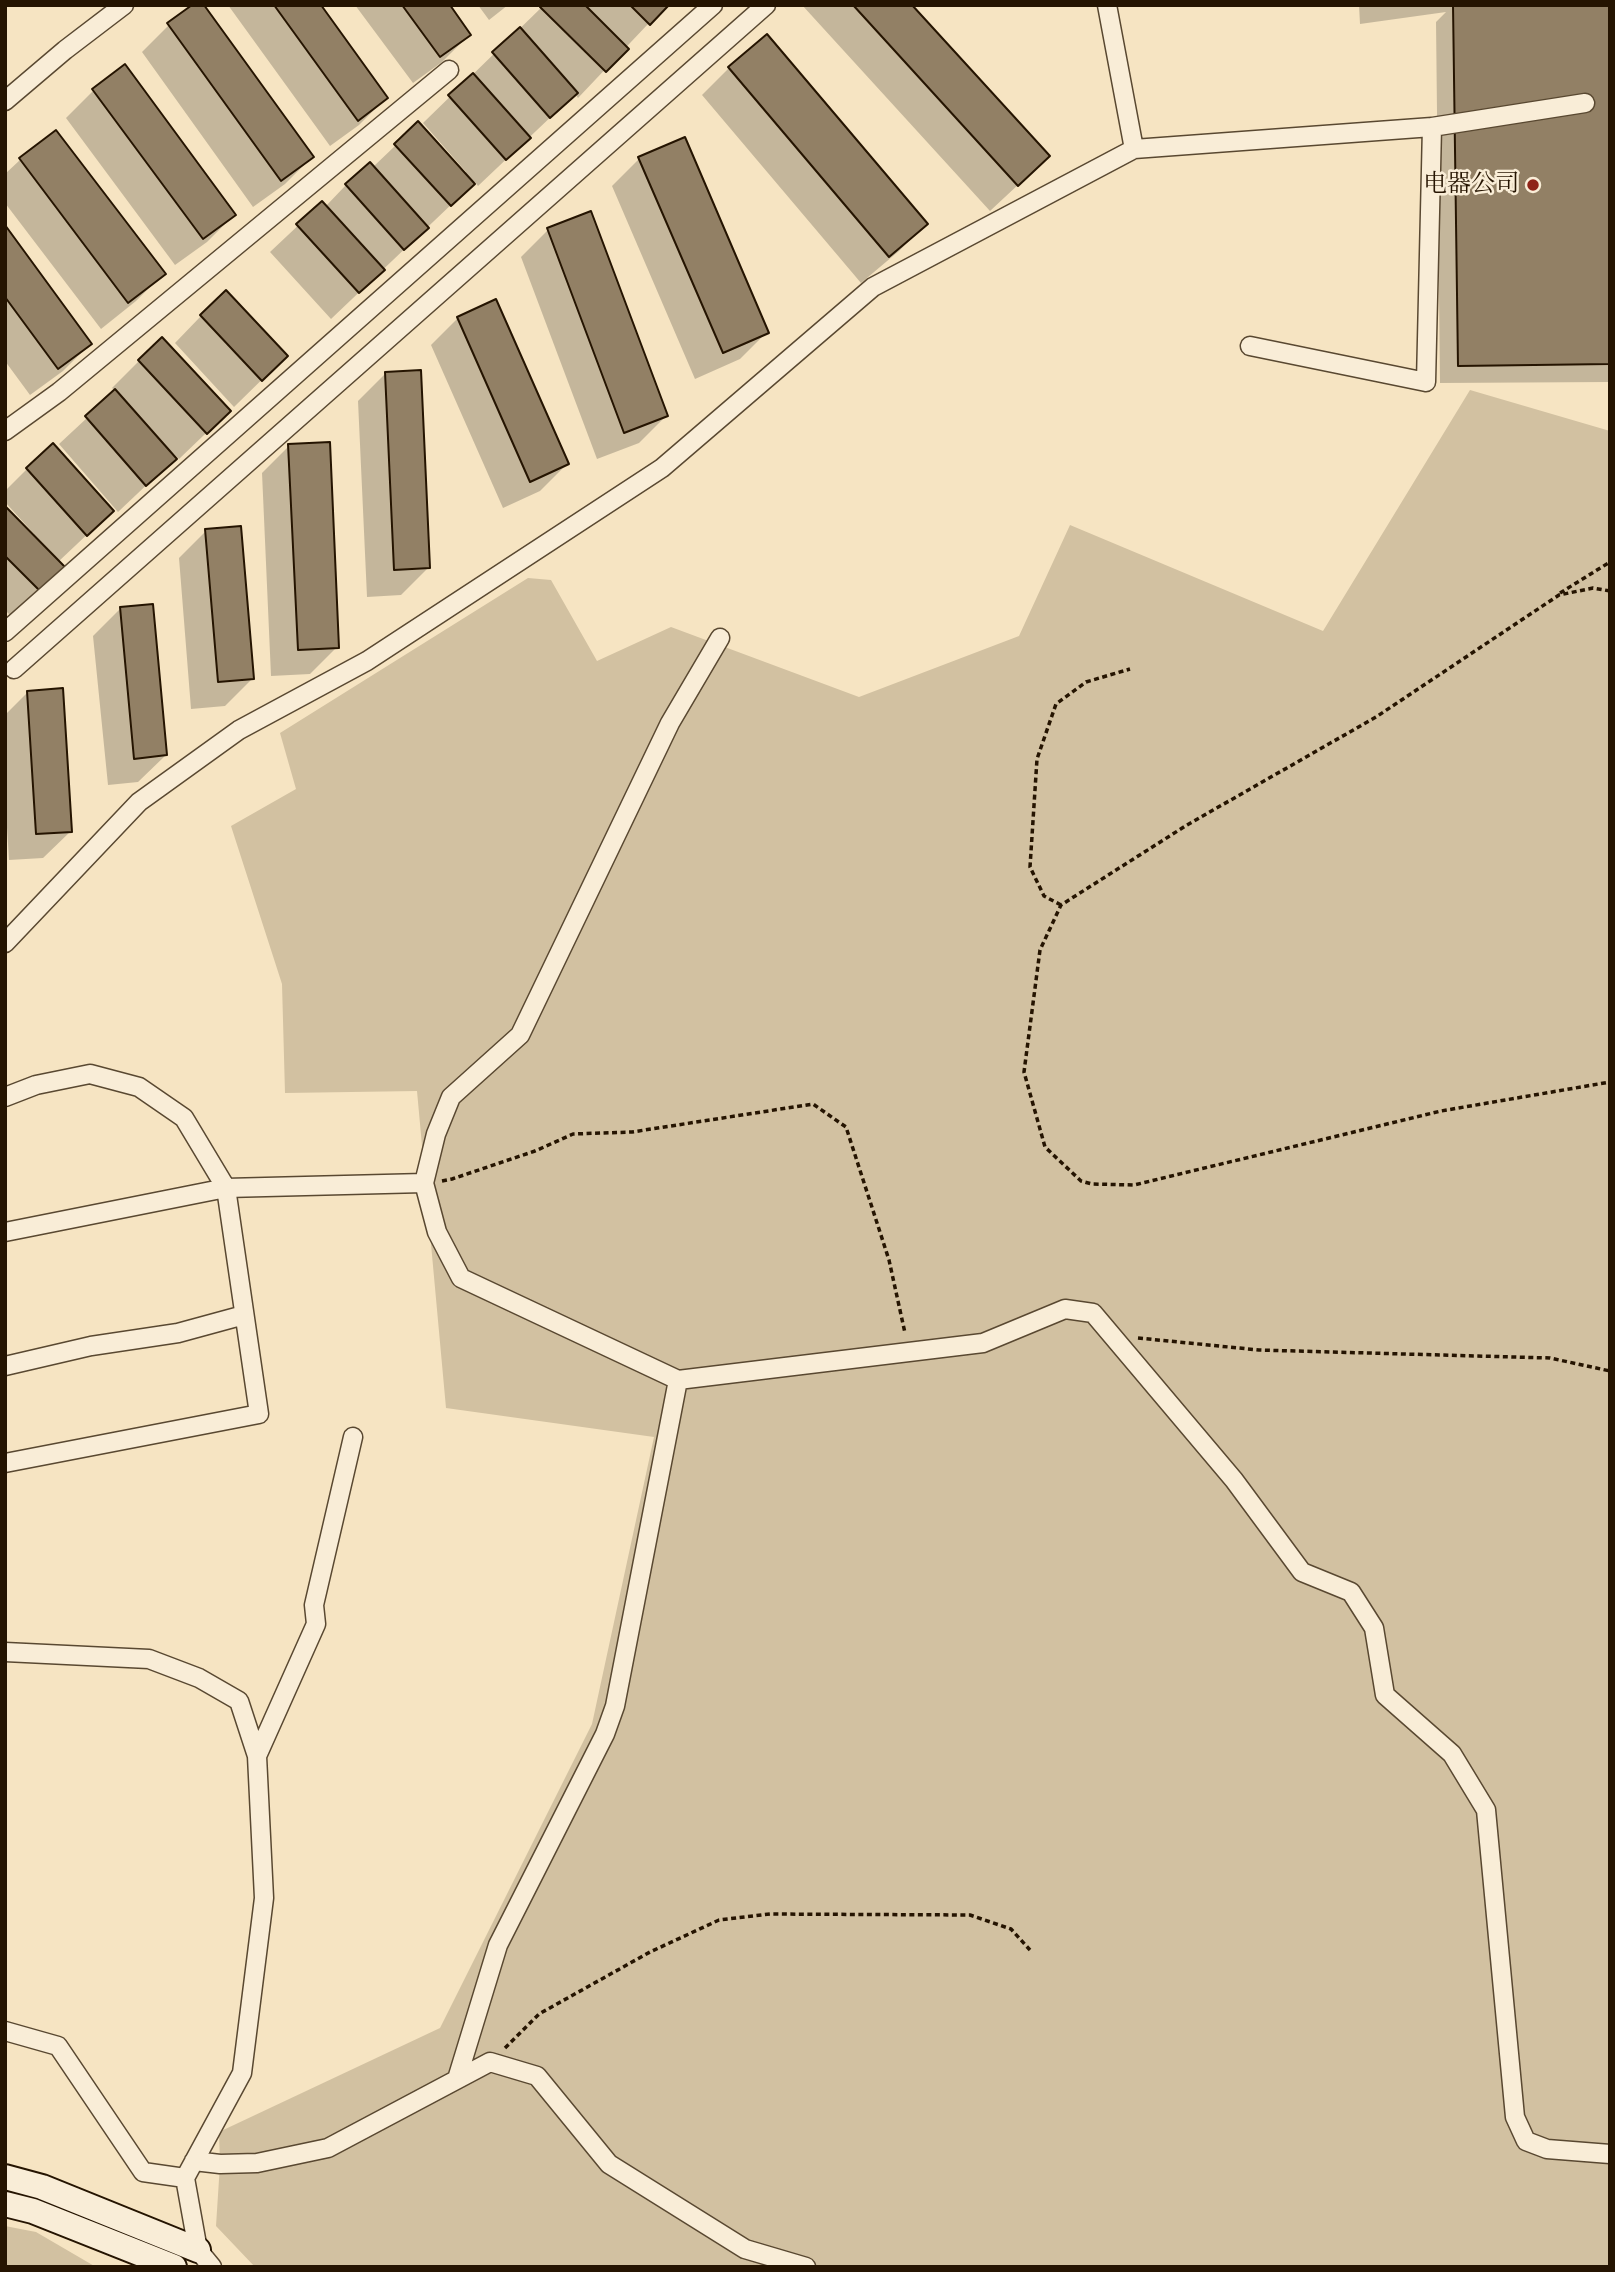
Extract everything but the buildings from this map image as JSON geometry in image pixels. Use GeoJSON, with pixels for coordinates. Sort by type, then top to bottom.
{"type":"FeatureCollection","features":[{"type":"Feature","properties":{"kind":"street"},"geometry":{"type":"LineString","coordinates":[[5,100],[124,5]]}},
{"type":"Feature","properties":{"kind":"street"},"geometry":{"type":"LineString","coordinates":[[5,632],[713,5]]}},
{"type":"Feature","properties":{"kind":"street"},"geometry":{"type":"LineString","coordinates":[[14,669],[766,5]]}},
{"type":"Feature","properties":{"kind":"street"},"geometry":{"type":"LineString","coordinates":[[1107,5],[1134,149]]}},
{"type":"Feature","properties":{"kind":"street"},"geometry":{"type":"LineString","coordinates":[[5,431],[60,392],[449,70]]}},
{"type":"Feature","properties":{"kind":"street"},"geometry":{"type":"LineString","coordinates":[[5,943],[139,802],[228,738],[367,661],[662,468],[873,287],[1134,149],[1432,127],[1584,103]]}},
{"type":"Feature","properties":{"kind":"street"},"geometry":{"type":"LineString","coordinates":[[1250,346],[1426,382],[1432,127]]}},
{"type":"Feature","properties":{"kind":"street"},"geometry":{"type":"LineString","coordinates":[[720,638],[670,723],[520,1035],[451,1097],[436,1134],[424,1183],[437,1232],[461,1278],[678,1380],[983,1343],[1065,1309],[1093,1313],[1234,1480],[1303,1572],[1351,1592],[1374,1628],[1385,1695],[1452,1754],[1486,1810],[1515,2116],[1526,2141],[1547,2150],[1610,2154]]}},
{"type":"Feature","properties":{"kind":"street"},"geometry":{"type":"LineString","coordinates":[[5,1097],[36,1085],[90,1074],[139,1087],[184,1118],[226,1188],[259,1414],[5,1463]]}},
{"type":"Feature","properties":{"kind":"street"},"geometry":{"type":"LineString","coordinates":[[5,1232],[226,1188],[424,1183]]}},
{"type":"Feature","properties":{"kind":"street"},"geometry":{"type":"LineString","coordinates":[[5,1366],[91,1346],[178,1333],[244,1315]]}},
{"type":"Feature","properties":{"kind":"street"},"geometry":{"type":"LineString","coordinates":[[457,2079],[498,1945],[605,1734],[615,1706],[678,1380]]}},
{"type":"Feature","properties":{"kind":"street"},"geometry":{"type":"LineString","coordinates":[[257,1756],[316,1624],[313,1605],[352,1437]]}},
{"type":"Feature","properties":{"kind":"street"},"geometry":{"type":"LineString","coordinates":[[5,1652],[149,1659],[199,1678],[239,1702],[257,1756],[264,1898],[242,2073],[185,2178],[205,2258]]}},
{"type":"Feature","properties":{"kind":"street"},"geometry":{"type":"LineString","coordinates":[[5,2031],[58,2046],[142,2172],[185,2178]]}},
{"type":"Feature","properties":{"kind":"street"},"geometry":{"type":"LineString","coordinates":[[194,2161],[257,2164],[328,2148],[491,2062],[537,2076],[609,2164],[745,2249],[806,2267]]}},
{"type":"Feature","properties":{"kind":"street"},"geometry":{"type":"LineString","coordinates":[[5,2177],[42,2187],[205,2258]]}},
{"type":"Feature","properties":{"kind":"street"},"geometry":{"type":"LineString","coordinates":[[5,2204],[33,2211],[174,2267]]}},
{"type":"Feature","properties":{"kind":"path"},"geometry":{"type":"LineString","coordinates":[[1610,562],[1376,718],[1187,825],[1061,905],[1040,950],[1024,1072],[1045,1147],[1081,1181],[1134,1185],[1441,1111],[1610,1082]]}},
{"type":"Feature","properties":{"kind":"path"},"geometry":{"type":"LineString","coordinates":[[1559,595],[1592,588],[1610,591]]}},
{"type":"Feature","properties":{"kind":"path"},"geometry":{"type":"LineString","coordinates":[[1061,905],[1044,896],[1030,867],[1037,759],[1056,704],[1086,682],[1130,669]]}},
{"type":"Feature","properties":{"kind":"path"},"geometry":{"type":"LineString","coordinates":[[424,1183],[452,1180],[535,1151],[573,1134],[632,1132],[813,1104],[846,1127],[889,1260],[910,1352]]}},
{"type":"Feature","properties":{"kind":"path"},"geometry":{"type":"LineString","coordinates":[[1111,1335],[1259,1350],[1550,1358],[1610,1371]]}},
{"type":"Feature","properties":{"kind":"path"},"geometry":{"type":"LineString","coordinates":[[491,2062],[539,2014],[650,1952],[719,1920],[770,1914],[970,1915],[1011,1929],[1030,1951]]}},
{"type":"Feature","properties":{"kind":"shaded area"},"geometry":{"type":"Polygon","coordinates":[[[1470,390],[1610,431],[1610,2267],[255,2267],[216,2226],[219,2132],[440,2028],[592,1724],[654,1437],[446,1408],[417,1091],[285,1093],[282,984],[231,826],[296,789],[280,733],[528,578],[551,580],[597,661],[671,627],[859,697],[1019,636],[1070,525],[1323,631],[1470,390]]]}},
{"type":"Feature","properties":{"kind":"shaded area"},"geometry":{"type":"Polygon","coordinates":[[[5,2226],[36,2232],[96,2267],[5,2267],[5,2226]]]}},
{"type":"Feature","properties":{"kind":"place","name":"电器公司"},"geometry":{"type":"Point","coordinates":[1533,185]}}]}
